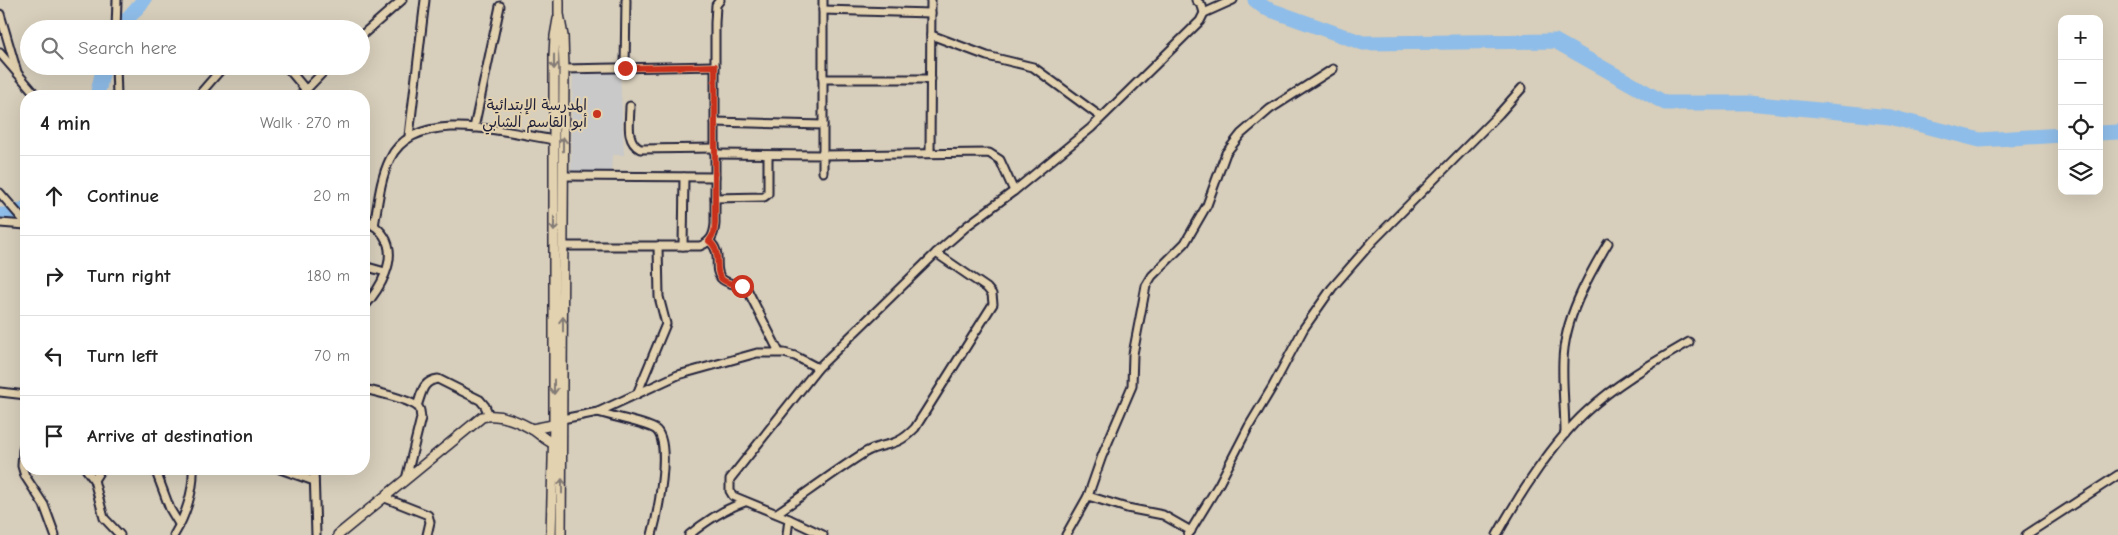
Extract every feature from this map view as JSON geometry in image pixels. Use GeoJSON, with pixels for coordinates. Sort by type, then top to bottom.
{"type":"FeatureCollection","features":[{"type":"Feature","properties":{"kind":"main road"},"geometry":{"type":"LineString","coordinates":[[559,0],[559,14],[555,36],[554,140],[560,422]]}},
{"type":"Feature","properties":{"kind":"main road"},"geometry":{"type":"LineString","coordinates":[[551,535],[560,422],[563,246],[564,36],[559,14]]}},
{"type":"Feature","properties":{"kind":"main road"},"geometry":{"type":"LineString","coordinates":[[338,535],[385,498],[473,423],[489,415],[501,416],[532,429],[558,445]]}},
{"type":"Feature","properties":{"kind":"main road"},"geometry":{"type":"LineString","coordinates":[[532,429],[560,422]]}},
{"type":"Feature","properties":{"kind":"main road"},"geometry":{"type":"LineString","coordinates":[[558,445],[561,535]]}},
{"type":"Feature","properties":{"kind":"street"},"geometry":{"type":"LineString","coordinates":[[117,20],[118,0]]}},
{"type":"Feature","properties":{"kind":"street"},"geometry":{"type":"LineString","coordinates":[[370,28],[402,0]]}},
{"type":"Feature","properties":{"kind":"street"},"geometry":{"type":"LineString","coordinates":[[409,136],[425,0]]}},
{"type":"Feature","properties":{"kind":"street"},"geometry":{"type":"LineString","coordinates":[[625,68],[626,0]]}},
{"type":"Feature","properties":{"kind":"street"},"geometry":{"type":"LineString","coordinates":[[563,246],[700,246],[709,241],[714,233],[716,5],[720,0]]}},
{"type":"Feature","properties":{"kind":"street"},"geometry":{"type":"LineString","coordinates":[[822,172],[823,0]]}},
{"type":"Feature","properties":{"kind":"street"},"geometry":{"type":"LineString","coordinates":[[930,154],[931,0]]}},
{"type":"Feature","properties":{"kind":"street"},"geometry":{"type":"LineString","coordinates":[[1196,0],[1202,6],[1204,13]]}},
{"type":"Feature","properties":{"kind":"street"},"geometry":{"type":"LineString","coordinates":[[823,535],[777,513],[733,496],[730,491],[730,479],[818,368],[936,253],[968,225],[1014,191],[1092,128],[1200,21],[1204,13],[1233,0]]}},
{"type":"Feature","properties":{"kind":"street"},"geometry":{"type":"LineString","coordinates":[[474,128],[500,6]]}},
{"type":"Feature","properties":{"kind":"street"},"geometry":{"type":"LineString","coordinates":[[823,10],[931,13]]}},
{"type":"Feature","properties":{"kind":"street"},"geometry":{"type":"LineString","coordinates":[[0,14],[17,72]]}},
{"type":"Feature","properties":{"kind":"street"},"geometry":{"type":"LineString","coordinates":[[931,34],[987,56],[1033,67],[1102,117]]}},
{"type":"Feature","properties":{"kind":"street"},"geometry":{"type":"LineString","coordinates":[[0,53],[32,90]]}},
{"type":"Feature","properties":{"kind":"street"},"geometry":{"type":"LineString","coordinates":[[564,69],[715,66]]}},
{"type":"Feature","properties":{"kind":"street"},"geometry":{"type":"LineString","coordinates":[[1066,535],[1088,496],[1102,456],[1132,386],[1133,354],[1146,286],[1152,276],[1187,239],[1207,205],[1226,153],[1241,134],[1257,118],[1275,105],[1333,69]]}},
{"type":"Feature","properties":{"kind":"street"},"geometry":{"type":"LineString","coordinates":[[116,75],[117,90]]}},
{"type":"Feature","properties":{"kind":"street"},"geometry":{"type":"LineString","coordinates":[[203,90],[216,75]]}},
{"type":"Feature","properties":{"kind":"street"},"geometry":{"type":"LineString","coordinates":[[294,75],[306,90],[320,75]]}},
{"type":"Feature","properties":{"kind":"street"},"geometry":{"type":"LineString","coordinates":[[823,79],[931,79]]}},
{"type":"Feature","properties":{"kind":"street"},"geometry":{"type":"LineString","coordinates":[[1088,496],[1127,508],[1163,515],[1189,533],[1219,484],[1304,328],[1332,288],[1373,241],[1499,114],[1522,88]]}},
{"type":"Feature","properties":{"kind":"street"},"geometry":{"type":"LineString","coordinates":[[630,106],[630,139],[640,149],[715,151],[768,155],[980,152],[994,155],[1000,160],[1014,191]]}},
{"type":"Feature","properties":{"kind":"street"},"geometry":{"type":"LineString","coordinates":[[714,122],[823,125]]}},
{"type":"Feature","properties":{"kind":"street"},"geometry":{"type":"LineString","coordinates":[[374,226],[383,179],[390,159],[409,136],[447,127],[474,128],[554,140]]}},
{"type":"Feature","properties":{"kind":"street"},"geometry":{"type":"LineString","coordinates":[[715,198],[764,197],[768,194],[768,155]]}},
{"type":"Feature","properties":{"kind":"street"},"geometry":{"type":"LineString","coordinates":[[563,176],[715,177]]}},
{"type":"Feature","properties":{"kind":"street"},"geometry":{"type":"LineString","coordinates":[[683,246],[684,177]]}},
{"type":"Feature","properties":{"kind":"street"},"geometry":{"type":"LineString","coordinates":[[0,193],[20,217]]}},
{"type":"Feature","properties":{"kind":"street"},"geometry":{"type":"LineString","coordinates":[[0,222],[20,224]]}},
{"type":"Feature","properties":{"kind":"street"},"geometry":{"type":"LineString","coordinates":[[370,222],[384,234],[389,255],[382,283],[370,299]]}},
{"type":"Feature","properties":{"kind":"street"},"geometry":{"type":"LineString","coordinates":[[709,241],[718,253],[719,277],[723,281],[747,289],[779,352]]}},
{"type":"Feature","properties":{"kind":"street"},"geometry":{"type":"LineString","coordinates":[[1565,434],[1562,360],[1567,333],[1585,285],[1608,243]]}},
{"type":"Feature","properties":{"kind":"street"},"geometry":{"type":"LineString","coordinates":[[637,394],[666,324],[659,297],[658,246]]}},
{"type":"Feature","properties":{"kind":"street"},"geometry":{"type":"LineString","coordinates":[[777,513],[866,452],[897,443],[905,438],[915,428],[992,304],[992,294],[987,288],[936,253]]}},
{"type":"Feature","properties":{"kind":"street"},"geometry":{"type":"LineString","coordinates":[[370,268],[385,272]]}},
{"type":"Feature","properties":{"kind":"street"},"geometry":{"type":"LineString","coordinates":[[1497,535],[1527,486],[1565,434],[1586,411],[1632,376],[1689,342]]}},
{"type":"Feature","properties":{"kind":"street"},"geometry":{"type":"LineString","coordinates":[[560,422],[598,412],[678,375],[757,353],[779,352],[795,356],[818,368]]}},
{"type":"Feature","properties":{"kind":"street"},"geometry":{"type":"LineString","coordinates":[[406,480],[421,418],[418,406],[424,386],[431,380],[438,379],[480,400],[489,415]]}},
{"type":"Feature","properties":{"kind":"street"},"geometry":{"type":"LineString","coordinates":[[370,391],[394,397],[418,406]]}},
{"type":"Feature","properties":{"kind":"street"},"geometry":{"type":"LineString","coordinates":[[0,392],[20,394]]}},
{"type":"Feature","properties":{"kind":"street"},"geometry":{"type":"LineString","coordinates":[[598,412],[655,429],[661,438],[660,495],[652,535]]}},
{"type":"Feature","properties":{"kind":"street"},"geometry":{"type":"LineString","coordinates":[[27,475],[44,505],[55,535]]}},
{"type":"Feature","properties":{"kind":"street"},"geometry":{"type":"LineString","coordinates":[[90,475],[94,480],[104,518],[120,535]]}},
{"type":"Feature","properties":{"kind":"street"},"geometry":{"type":"LineString","coordinates":[[94,480],[97,475]]}},
{"type":"Feature","properties":{"kind":"street"},"geometry":{"type":"LineString","coordinates":[[157,475],[170,509],[179,524]]}},
{"type":"Feature","properties":{"kind":"street"},"geometry":{"type":"LineString","coordinates":[[174,535],[192,487],[193,475]]}},
{"type":"Feature","properties":{"kind":"street"},"geometry":{"type":"LineString","coordinates":[[297,475],[314,481]]}},
{"type":"Feature","properties":{"kind":"street"},"geometry":{"type":"LineString","coordinates":[[314,475],[316,535]]}},
{"type":"Feature","properties":{"kind":"street"},"geometry":{"type":"LineString","coordinates":[[2026,535],[2118,475]]}},
{"type":"Feature","properties":{"kind":"street"},"geometry":{"type":"LineString","coordinates":[[385,498],[428,515],[430,522],[427,535]]}},
{"type":"Feature","properties":{"kind":"street"},"geometry":{"type":"LineString","coordinates":[[689,535],[730,507],[745,502]]}},
{"type":"Feature","properties":{"kind":"street"},"geometry":{"type":"LineString","coordinates":[[787,535],[789,519]]}},
{"type":"Feature","properties":{"kind":"shaded area","name":"المدرسة الإبتدائية أبو القاسم الشابي"},"geometry":{"type":"Polygon","coordinates":[[[620,71],[624,155],[612,155],[611,174],[571,174],[573,73],[620,71]]]}},
{"type":"Feature","properties":{"kind":"waterway"},"geometry":{"type":"LineString","coordinates":[[128,20],[144,0]]}},
{"type":"Feature","properties":{"kind":"waterway"},"geometry":{"type":"LineString","coordinates":[[1255,0],[1265,8],[1363,43],[1555,41],[1665,103],[1748,103],[1890,117],[1980,140],[2058,135]]}},
{"type":"Feature","properties":{"kind":"waterway"},"geometry":{"type":"LineString","coordinates":[[98,90],[102,75]]}},
{"type":"Feature","properties":{"kind":"waterway"},"geometry":{"type":"LineString","coordinates":[[2103,133],[2118,132]]}},
{"type":"Feature","properties":{"kind":"waterway"},"geometry":{"type":"LineString","coordinates":[[0,215],[11,215],[20,211]]}},
{"type":"Feature","properties":{"kind":"place","name":"المدرسة الإبتدائية أبو القاسم الشابي"},"geometry":{"type":"Point","coordinates":[597,114]}},
{"type":"Feature","properties":{"kind":"route"},"geometry":{"type":"LineString","coordinates":[[625,68],[715,66],[715,224],[714,233],[709,241],[718,253],[719,277],[723,281],[742,286]]}}]}
